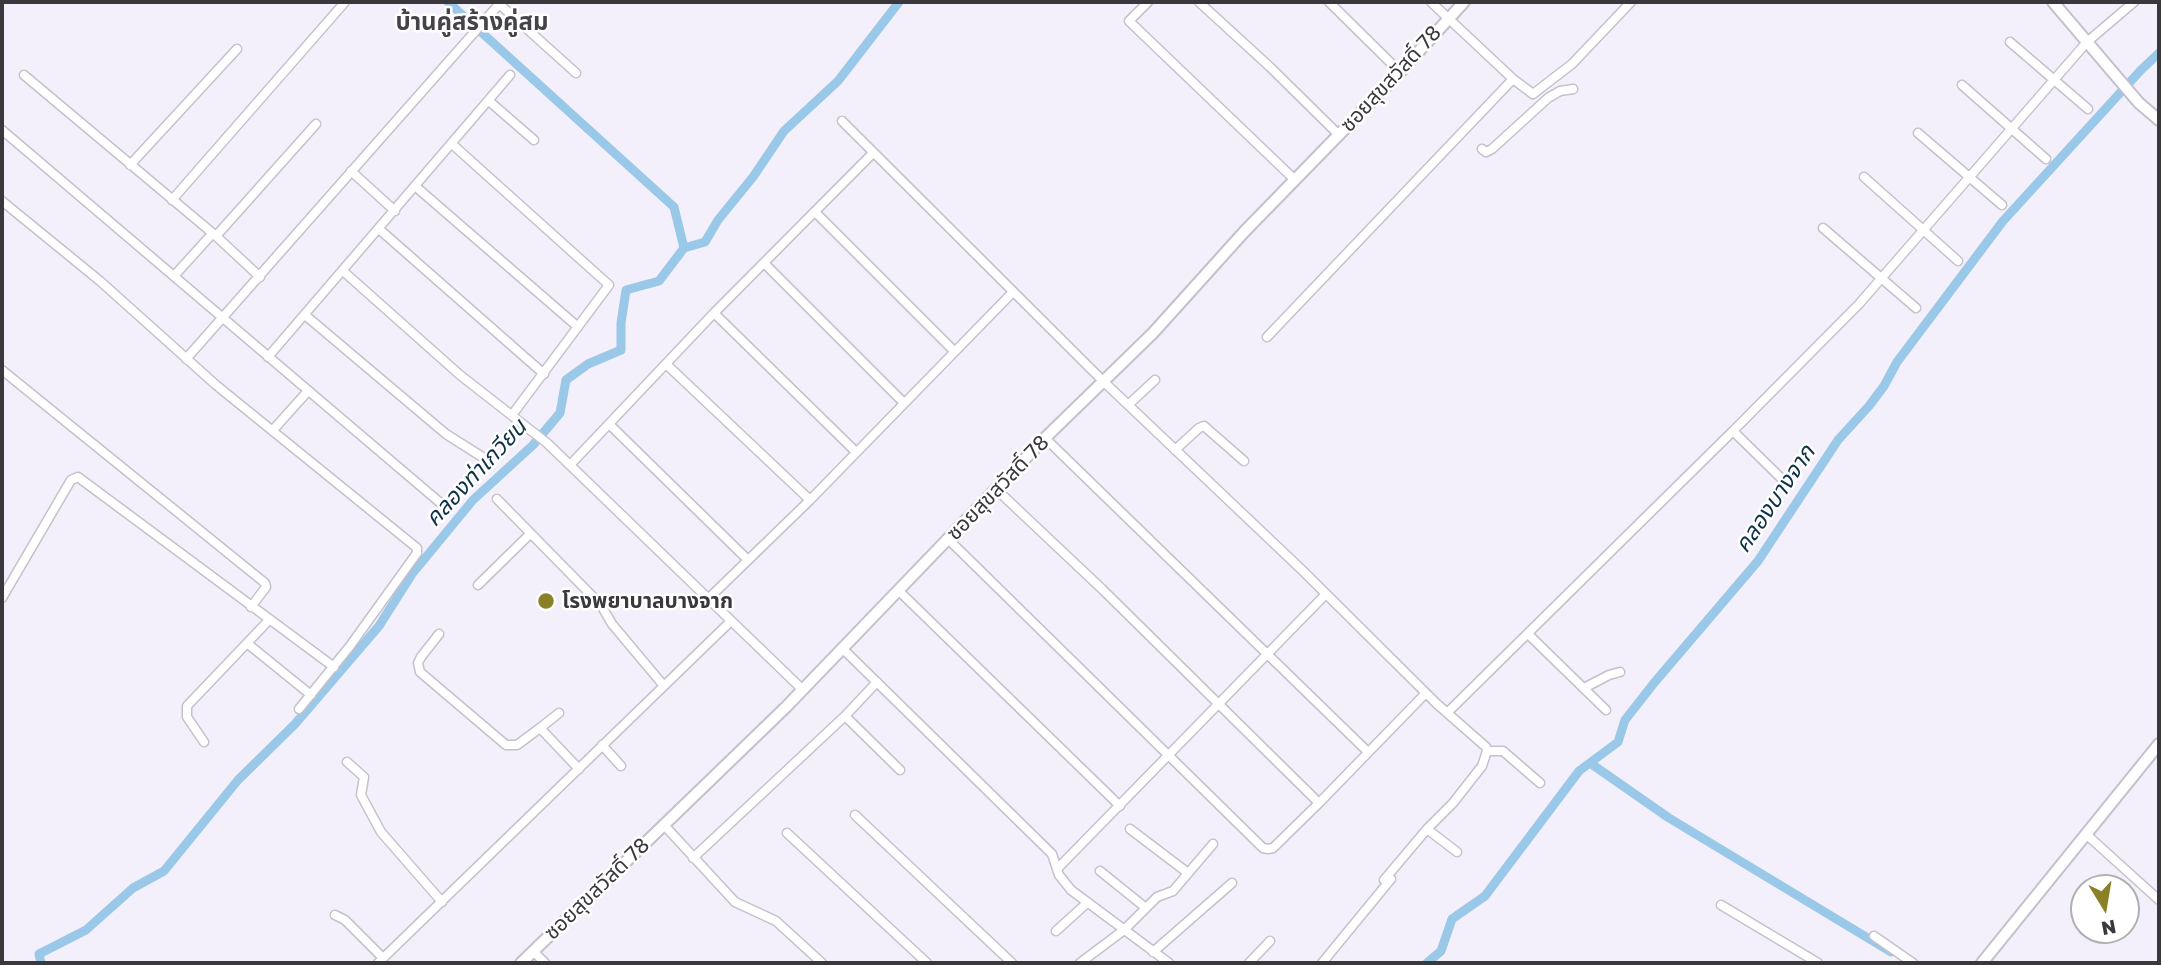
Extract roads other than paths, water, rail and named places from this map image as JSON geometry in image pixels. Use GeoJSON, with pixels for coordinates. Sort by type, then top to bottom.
{"type":"FeatureCollection","features":[{"type":"Feature","properties":{"kind":"street"},"geometry":{"type":"LineString","coordinates":[[172,200],[345,2]]}},
{"type":"Feature","properties":{"kind":"street"},"geometry":{"type":"LineString","coordinates":[[186,359],[499,2],[576,73]]}},
{"type":"Feature","properties":{"kind":"street"},"geometry":{"type":"LineString","coordinates":[[1148,2],[1129,21],[1295,180]]}},
{"type":"Feature","properties":{"kind":"street"},"geometry":{"type":"LineString","coordinates":[[1199,2],[1339,135]]}},
{"type":"Feature","properties":{"kind":"street"},"geometry":{"type":"LineString","coordinates":[[1329,2],[1400,72]]}},
{"type":"Feature","properties":{"kind":"street"},"geometry":{"type":"LineString","coordinates":[[1430,2],[1513,79],[1533,94],[1539,105]]}},
{"type":"Feature","properties":{"kind":"street","name":"ซอยสุขสวัสดิ์ 78"},"geometry":{"type":"LineString","coordinates":[[521,963],[803,690],[996,488],[1153,332],[1464,2]]}},
{"type":"Feature","properties":{"kind":"street"},"geometry":{"type":"LineString","coordinates":[[1533,94],[1575,61],[1630,2]]}},
{"type":"Feature","properties":{"kind":"street"},"geometry":{"type":"LineString","coordinates":[[2053,2],[2139,103],[2159,120]]}},
{"type":"Feature","properties":{"kind":"street"},"geometry":{"type":"LineString","coordinates":[[1447,713],[1856,307],[2087,42],[2134,2]]}},
{"type":"Feature","properties":{"kind":"street"},"geometry":{"type":"LineString","coordinates":[[2010,42],[2088,109]]}},
{"type":"Feature","properties":{"kind":"street"},"geometry":{"type":"LineString","coordinates":[[130,165],[237,49]]}},
{"type":"Feature","properties":{"kind":"street"},"geometry":{"type":"LineString","coordinates":[[24,75],[260,277]]}},
{"type":"Feature","properties":{"kind":"street"},"geometry":{"type":"LineString","coordinates":[[268,357],[510,75]]}},
{"type":"Feature","properties":{"kind":"street"},"geometry":{"type":"LineString","coordinates":[[1267,337],[1513,79]]}},
{"type":"Feature","properties":{"kind":"street"},"geometry":{"type":"LineString","coordinates":[[1962,85],[2046,159]]}},
{"type":"Feature","properties":{"kind":"street"},"geometry":{"type":"LineString","coordinates":[[1482,149],[1486,152],[1492,149],[1555,93],[1573,89]]}},
{"type":"Feature","properties":{"kind":"street"},"geometry":{"type":"LineString","coordinates":[[489,101],[534,140]]}},
{"type":"Feature","properties":{"kind":"street"},"geometry":{"type":"LineString","coordinates":[[842,121],[1104,382],[1447,713],[1488,751],[1503,751],[1540,783]]}},
{"type":"Feature","properties":{"kind":"street"},"geometry":{"type":"LineString","coordinates":[[174,276],[316,124]]}},
{"type":"Feature","properties":{"kind":"street"},"geometry":{"type":"LineString","coordinates":[[2,130],[444,506]]}},
{"type":"Feature","properties":{"kind":"street"},"geometry":{"type":"LineString","coordinates":[[1918,133],[2002,205]]}},
{"type":"Feature","properties":{"kind":"street"},"geometry":{"type":"LineString","coordinates":[[452,144],[608,283],[608,289],[512,415]]}},
{"type":"Feature","properties":{"kind":"street"},"geometry":{"type":"LineString","coordinates":[[570,465],[714,313],[873,153]]}},
{"type":"Feature","properties":{"kind":"street"},"geometry":{"type":"LineString","coordinates":[[351,172],[395,211]]}},
{"type":"Feature","properties":{"kind":"street"},"geometry":{"type":"LineString","coordinates":[[1864,177],[1958,261]]}},
{"type":"Feature","properties":{"kind":"street"},"geometry":{"type":"LineString","coordinates":[[415,186],[578,327]]}},
{"type":"Feature","properties":{"kind":"street"},"geometry":{"type":"LineString","coordinates":[[2,201],[100,281],[186,359],[417,548],[417,553],[334,667],[299,709]]}},
{"type":"Feature","properties":{"kind":"street"},"geometry":{"type":"LineString","coordinates":[[816,213],[954,351]]}},
{"type":"Feature","properties":{"kind":"street"},"geometry":{"type":"LineString","coordinates":[[1824,228],[1916,308]]}},
{"type":"Feature","properties":{"kind":"street"},"geometry":{"type":"LineString","coordinates":[[379,229],[544,374]]}},
{"type":"Feature","properties":{"kind":"street"},"geometry":{"type":"LineString","coordinates":[[764,263],[904,402]]}},
{"type":"Feature","properties":{"kind":"street"},"geometry":{"type":"LineString","coordinates":[[343,271],[460,375],[547,443],[803,690]]}},
{"type":"Feature","properties":{"kind":"street"},"geometry":{"type":"LineString","coordinates":[[708,599],[810,500],[1013,292]]}},
{"type":"Feature","properties":{"kind":"street"},"geometry":{"type":"LineString","coordinates":[[714,313],[856,452]]}},
{"type":"Feature","properties":{"kind":"street"},"geometry":{"type":"LineString","coordinates":[[304,315],[446,434],[487,460]]}},
{"type":"Feature","properties":{"kind":"street"},"geometry":{"type":"LineString","coordinates":[[666,364],[810,500]]}},
{"type":"Feature","properties":{"kind":"street"},"geometry":{"type":"LineString","coordinates":[[2,370],[265,583],[266,587],[251,607]]}},
{"type":"Feature","properties":{"kind":"street"},"geometry":{"type":"LineString","coordinates":[[1128,405],[1155,380]]}},
{"type":"Feature","properties":{"kind":"street"},"geometry":{"type":"LineString","coordinates":[[273,430],[308,391]]}},
{"type":"Feature","properties":{"kind":"street"},"geometry":{"type":"LineString","coordinates":[[609,424],[747,559]]}},
{"type":"Feature","properties":{"kind":"street"},"geometry":{"type":"LineString","coordinates":[[1175,450],[1199,428],[1205,426],[1244,461]]}},
{"type":"Feature","properties":{"kind":"street"},"geometry":{"type":"LineString","coordinates":[[1733,430],[1785,482]]}},
{"type":"Feature","properties":{"kind":"street"},"geometry":{"type":"LineString","coordinates":[[1045,438],[1368,752]]}},
{"type":"Feature","properties":{"kind":"street"},"geometry":{"type":"LineString","coordinates":[[2,598],[75,477],[334,667]]}},
{"type":"Feature","properties":{"kind":"street"},"geometry":{"type":"LineString","coordinates":[[996,488],[1319,803]]}},
{"type":"Feature","properties":{"kind":"street"},"geometry":{"type":"LineString","coordinates":[[497,499],[601,605],[612,624],[664,686]]}},
{"type":"Feature","properties":{"kind":"street"},"geometry":{"type":"LineString","coordinates":[[478,585],[530,534]]}},
{"type":"Feature","properties":{"kind":"street"},"geometry":{"type":"LineString","coordinates":[[947,539],[1263,848],[1273,848],[1426,693]]}},
{"type":"Feature","properties":{"kind":"street"},"geometry":{"type":"LineString","coordinates":[[898,590],[1120,806]]}},
{"type":"Feature","properties":{"kind":"street"},"geometry":{"type":"LineString","coordinates":[[1057,869],[1326,594]]}},
{"type":"Feature","properties":{"kind":"street"},"geometry":{"type":"LineString","coordinates":[[204,742],[187,717],[187,706],[269,620]]}},
{"type":"Feature","properties":{"kind":"street"},"geometry":{"type":"LineString","coordinates":[[335,915],[345,920],[381,961],[731,621]]}},
{"type":"Feature","properties":{"kind":"street"},"geometry":{"type":"LineString","coordinates":[[439,634],[421,657],[418,663],[420,672],[506,745],[517,745],[559,713]]}},
{"type":"Feature","properties":{"kind":"street"},"geometry":{"type":"LineString","coordinates":[[1528,634],[1606,710]]}},
{"type":"Feature","properties":{"kind":"street"},"geometry":{"type":"LineString","coordinates":[[248,644],[311,695]]}},
{"type":"Feature","properties":{"kind":"street"},"geometry":{"type":"LineString","coordinates":[[842,648],[1052,854],[1062,880],[1087,903],[1169,963]]}},
{"type":"Feature","properties":{"kind":"street"},"geometry":{"type":"LineString","coordinates":[[1584,688],[1609,674],[1620,672]]}},
{"type":"Feature","properties":{"kind":"street"},"geometry":{"type":"LineString","coordinates":[[693,858],[845,716],[877,682]]}},
{"type":"Feature","properties":{"kind":"street"},"geometry":{"type":"LineString","coordinates":[[845,716],[900,770]]}},
{"type":"Feature","properties":{"kind":"street"},"geometry":{"type":"LineString","coordinates":[[540,728],[579,769]]}},
{"type":"Feature","properties":{"kind":"street"},"geometry":{"type":"LineString","coordinates":[[1982,963],[2159,744]]}},
{"type":"Feature","properties":{"kind":"street"},"geometry":{"type":"LineString","coordinates":[[602,745],[621,766]]}},
{"type":"Feature","properties":{"kind":"street"},"geometry":{"type":"LineString","coordinates":[[1384,880],[1453,803],[1482,766],[1488,751]]}},
{"type":"Feature","properties":{"kind":"street"},"geometry":{"type":"LineString","coordinates":[[347,762],[364,777],[361,795],[381,832],[442,902]]}},
{"type":"Feature","properties":{"kind":"street"},"geometry":{"type":"LineString","coordinates":[[855,815],[1012,963]]}},
{"type":"Feature","properties":{"kind":"street"},"geometry":{"type":"LineString","coordinates":[[664,825],[735,902],[776,921],[822,963]]}},
{"type":"Feature","properties":{"kind":"street"},"geometry":{"type":"LineString","coordinates":[[1130,829],[1188,873]]}},
{"type":"Feature","properties":{"kind":"street"},"geometry":{"type":"LineString","coordinates":[[1427,829],[1457,852]]}},
{"type":"Feature","properties":{"kind":"street"},"geometry":{"type":"LineString","coordinates":[[787,832],[927,963]]}},
{"type":"Feature","properties":{"kind":"street"},"geometry":{"type":"LineString","coordinates":[[2087,835],[2159,900]]}},
{"type":"Feature","properties":{"kind":"street"},"geometry":{"type":"LineString","coordinates":[[1080,963],[1124,930],[1157,897],[1173,891],[1213,844]]}},
{"type":"Feature","properties":{"kind":"street"},"geometry":{"type":"LineString","coordinates":[[1322,963],[1416,847]]}},
{"type":"Feature","properties":{"kind":"street"},"geometry":{"type":"LineString","coordinates":[[1100,871],[1146,908]]}},
{"type":"Feature","properties":{"kind":"street"},"geometry":{"type":"LineString","coordinates":[[1153,952],[1232,883]]}},
{"type":"Feature","properties":{"kind":"street"},"geometry":{"type":"LineString","coordinates":[[1056,931],[1087,903]]}},
{"type":"Feature","properties":{"kind":"street"},"geometry":{"type":"LineString","coordinates":[[1721,905],[1818,963]]}},
{"type":"Feature","properties":{"kind":"street"},"geometry":{"type":"LineString","coordinates":[[1874,936],[1913,963]]}},
{"type":"Feature","properties":{"kind":"street"},"geometry":{"type":"LineString","coordinates":[[1249,963],[1270,942]]}},
{"type":"Feature","properties":{"kind":"street"},"geometry":{"type":"LineString","coordinates":[[533,951],[545,963]]}},
{"type":"Feature","properties":{"kind":"waterway"},"geometry":{"type":"LineString","coordinates":[[448,2],[674,207],[684,248]]}},
{"type":"Feature","properties":{"kind":"waterway","name":"คลองท่าเกวียน"},"geometry":{"type":"LineString","coordinates":[[41,963],[39,954],[86,930],[133,888],[164,871],[238,780],[295,724],[379,626],[412,574],[473,500],[533,445],[560,413],[566,380],[588,364],[621,350],[621,323],[626,290],[659,281],[684,248],[705,242],[718,220],[753,177],[784,131],[838,81],[899,2]]}},
{"type":"Feature","properties":{"kind":"waterway","name":"คลองบางจาก"},"geometry":{"type":"LineString","coordinates":[[1427,963],[1441,951],[1452,919],[1485,896],[1579,771],[1618,742],[1625,720],[1758,561],[1838,440],[1869,406],[1897,362],[2003,221],[2159,53]]}},
{"type":"Feature","properties":{"kind":"waterway"},"geometry":{"type":"LineString","coordinates":[[1590,763],[1669,818],[1891,952]]}},
{"type":"Feature","properties":{"kind":"place","name":"โรงพยาบาลบางจาก"},"geometry":{"type":"Point","coordinates":[546,601]}},
{"type":"Feature","properties":{"kind":"district","name":"บ้านคู่สร้างคู่สม"},"geometry":{"type":"Point","coordinates":[472,22]}}]}
